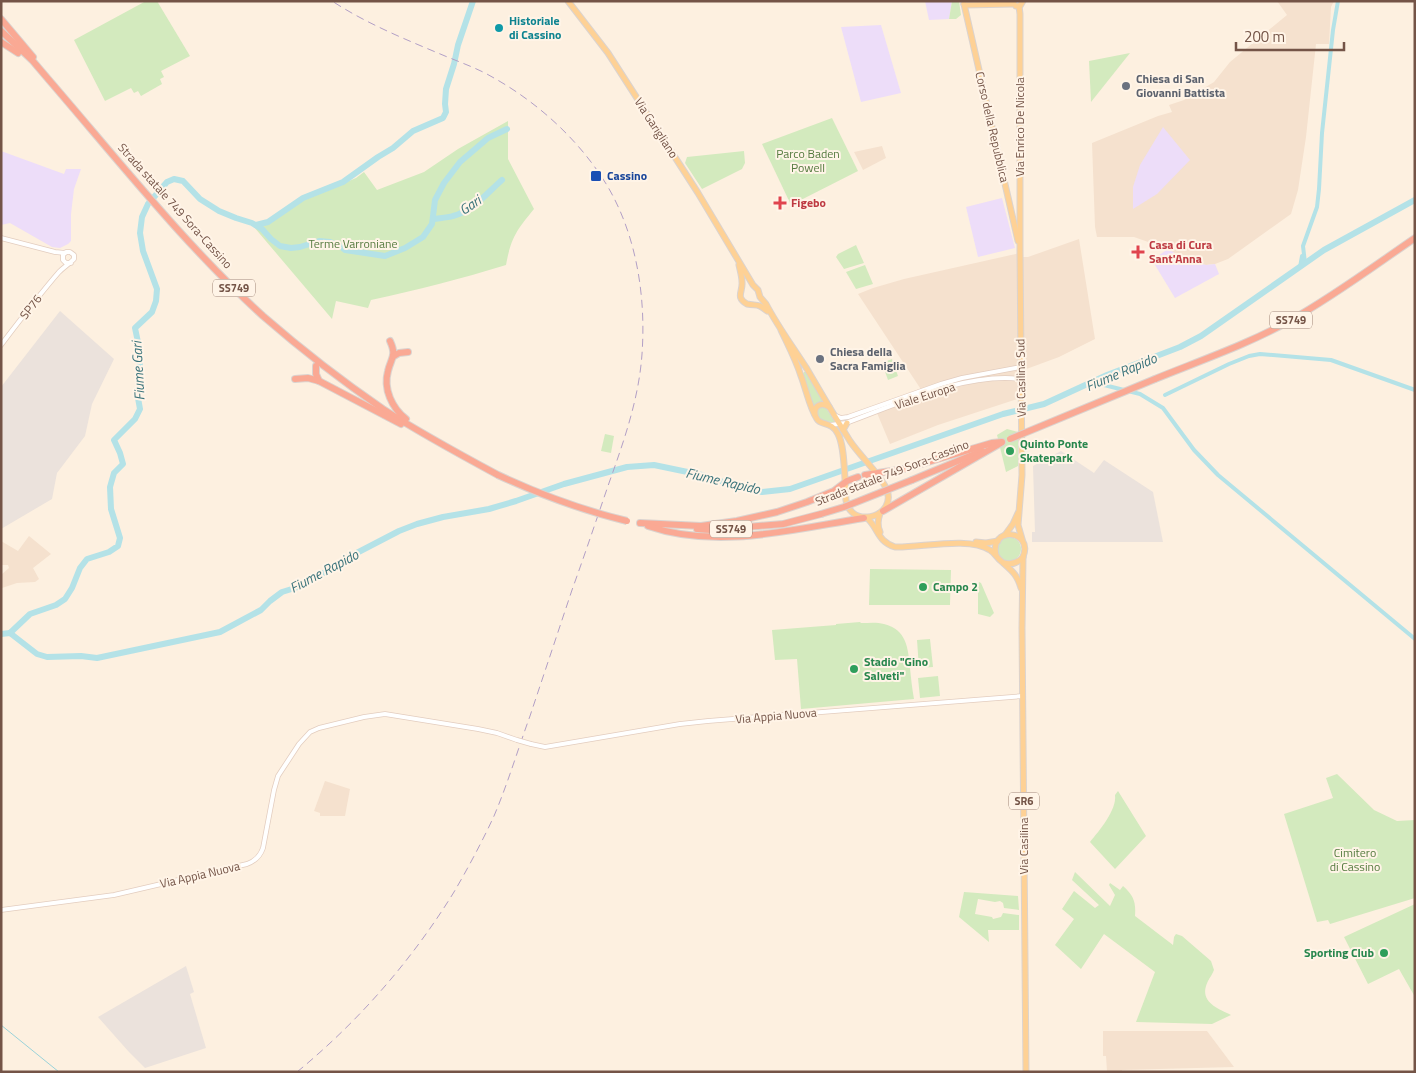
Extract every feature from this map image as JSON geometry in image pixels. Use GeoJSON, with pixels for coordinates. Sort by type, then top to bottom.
{"type":"FeatureCollection","features":[{"type":"Feature","properties":{"kind":"highway"},"geometry":{"type":"LineString","coordinates":[[1,20],[33,56],[49,80]]}},
{"type":"Feature","properties":{"kind":"highway","name":"Strada statale 749 Sora-Cassino"},"geometry":{"type":"LineString","coordinates":[[1,31],[32,60],[206,261],[264,316],[313,357],[384,409],[438,442],[498,475],[558,501],[596,514],[626,521],[675,528],[711,530],[783,524],[844,507],[1264,334],[1319,303],[1415,238]]}},
{"type":"Feature","properties":{"kind":"highway"},"geometry":{"type":"LineString","coordinates":[[1,42],[22,55],[49,80]]}},
{"type":"Feature","properties":{"kind":"highway"},"geometry":{"type":"LineString","coordinates":[[390,341],[394,350],[394,356],[387,372],[387,387],[390,399],[395,409],[403,417],[438,442]]}},
{"type":"Feature","properties":{"kind":"highway"},"geometry":{"type":"LineString","coordinates":[[394,356],[399,353],[408,352]]}},
{"type":"Feature","properties":{"kind":"highway"},"geometry":{"type":"LineString","coordinates":[[316,366],[316,374],[319,381]]}},
{"type":"Feature","properties":{"kind":"highway"},"geometry":{"type":"LineString","coordinates":[[295,379],[308,378],[319,381],[438,442]]}},
{"type":"Feature","properties":{"kind":"highway"},"geometry":{"type":"LineString","coordinates":[[865,475],[874,471],[887,472],[904,469],[992,443],[1002,442]]}},
{"type":"Feature","properties":{"kind":"highway"},"geometry":{"type":"LineString","coordinates":[[882,512],[1002,442]]}},
{"type":"Feature","properties":{"kind":"highway"},"geometry":{"type":"LineString","coordinates":[[640,523],[701,526],[737,521],[777,512],[807,502],[834,491],[845,480],[858,477]]}},
{"type":"Feature","properties":{"kind":"highway"},"geometry":{"type":"LineString","coordinates":[[640,523],[656,529],[677,533],[720,537],[773,533],[866,518]]}},
{"type":"Feature","properties":{"kind":"main road","name":"Via Garigliano"},"geometry":{"type":"LineString","coordinates":[[568,1],[608,53],[698,193],[834,415],[860,455],[884,483]]}},
{"type":"Feature","properties":{"kind":"main road","name":"Corso della Repubblica"},"geometry":{"type":"LineString","coordinates":[[1016,3],[964,4],[1017,226]]}},
{"type":"Feature","properties":{"kind":"main road","name":"Via Enrico De Nicola"},"geometry":{"type":"LineString","coordinates":[[1016,3],[1020,14],[1017,226],[1020,249]]}},
{"type":"Feature","properties":{"kind":"main road","name":"Via Casilina Sud"},"geometry":{"type":"LineString","coordinates":[[1020,249],[1022,475],[1018,525],[1023,542]]}},
{"type":"Feature","properties":{"kind":"main road","name":"Via Garigliano"},"geometry":{"type":"LineString","coordinates":[[738,260],[742,279],[740,294],[743,302],[749,305],[755,303],[762,306],[772,316]]}},
{"type":"Feature","properties":{"kind":"main road"},"geometry":{"type":"LineString","coordinates":[[742,288],[747,285],[753,285]]}},
{"type":"Feature","properties":{"kind":"main road"},"geometry":{"type":"LineString","coordinates":[[755,303],[760,297]]}},
{"type":"Feature","properties":{"kind":"main road","name":"Via Garigliano"},"geometry":{"type":"LineString","coordinates":[[781,330],[799,368],[815,414]]}},
{"type":"Feature","properties":{"kind":"main road"},"geometry":{"type":"LineString","coordinates":[[829,407],[821,404],[817,406],[815,414],[819,422],[830,425],[838,434],[841,442],[846,497],[849,508],[858,516],[872,522],[882,540],[895,547],[935,544],[980,544],[998,541]]}},
{"type":"Feature","properties":{"kind":"main road"},"geometry":{"type":"LineString","coordinates":[[844,430],[847,423]]}},
{"type":"Feature","properties":{"kind":"main road"},"geometry":{"type":"LineString","coordinates":[[846,491],[853,480],[865,475],[877,478],[884,483],[888,500],[878,520],[878,526],[884,538],[896,544],[960,541],[980,544]]}},
{"type":"Feature","properties":{"kind":"main road","name":"Via Casilina Sud"},"geometry":{"type":"LineString","coordinates":[[1005,535],[1013,524],[1020,508]]}},
{"type":"Feature","properties":{"kind":"main road"},"geometry":{"type":"LineString","coordinates":[[866,518],[882,512]]}},
{"type":"Feature","properties":{"kind":"main road"},"geometry":{"type":"LineString","coordinates":[[996,555],[995,550],[998,541],[1005,535],[1018,536],[1023,542]]}},
{"type":"Feature","properties":{"kind":"main road","name":"Via Casilina"},"geometry":{"type":"LineString","coordinates":[[1023,542],[1025,549],[1022,591],[1026,1072]]}},
{"type":"Feature","properties":{"kind":"main road","name":"Via Casilina"},"geometry":{"type":"LineString","coordinates":[[980,544],[990,550],[1013,571],[1018,578],[1022,591]]}},
{"type":"Feature","properties":{"kind":"main road"},"geometry":{"type":"LineString","coordinates":[[1002,562],[1006,564],[1016,563],[1023,557]]}},
{"type":"Feature","properties":{"kind":"street"},"geometry":{"type":"LineString","coordinates":[[1,238],[55,252],[70,252],[74,255],[74,259],[71,263],[66,263],[55,252]]}},
{"type":"Feature","properties":{"kind":"street"},"geometry":{"type":"LineString","coordinates":[[62,270],[63,255],[65,253]]}},
{"type":"Feature","properties":{"kind":"street","name":"SP76"},"geometry":{"type":"LineString","coordinates":[[1,345],[39,296],[62,270],[71,263]]}},
{"type":"Feature","properties":{"kind":"street","name":"Viale Europa"},"geometry":{"type":"LineString","coordinates":[[834,415],[841,418],[848,417],[941,384],[962,378],[1021,367]]}},
{"type":"Feature","properties":{"kind":"street","name":"Viale Europa"},"geometry":{"type":"LineString","coordinates":[[830,425],[847,423],[942,388],[990,378],[1021,378]]}},
{"type":"Feature","properties":{"kind":"street","name":"Via Appia Nuova"},"geometry":{"type":"LineString","coordinates":[[1,910],[114,895],[254,861],[264,848],[278,776],[299,744],[310,732],[319,728],[364,717],[384,714],[478,729],[545,747],[708,721],[1023,696]]}},
{"type":"Feature","properties":{"kind":"shaded area"},"geometry":{"type":"Polygon","coordinates":[[[925,1],[952,1],[949,19],[929,20],[925,1]]]}},
{"type":"Feature","properties":{"kind":"shaded area"},"geometry":{"type":"Polygon","coordinates":[[[1277,1],[1334,1],[1331,7],[1329,44],[1316,44],[1306,137],[1298,190],[1291,214],[1228,259],[1215,264],[1206,265],[1198,263],[1168,249],[1134,237],[1097,237],[1092,143],[1172,112],[1169,105],[1184,100],[1214,82],[1230,62],[1287,15],[1277,1]]]}},
{"type":"Feature","properties":{"kind":"shaded area"},"geometry":{"type":"Polygon","coordinates":[[[881,25],[901,93],[861,102],[841,27],[881,25]]]}},
{"type":"Feature","properties":{"kind":"shaded area"},"geometry":{"type":"Polygon","coordinates":[[[1163,127],[1190,160],[1157,194],[1133,209],[1133,187],[1140,165],[1163,127]]]}},
{"type":"Feature","properties":{"kind":"shaded area"},"geometry":{"type":"Polygon","coordinates":[[[882,146],[886,158],[863,170],[854,152],[882,146]]]}},
{"type":"Feature","properties":{"kind":"shaded area"},"geometry":{"type":"Polygon","coordinates":[[[1,151],[64,174],[66,169],[81,169],[74,189],[71,214],[71,241],[68,244],[60,248],[52,247],[10,223],[1,225],[1,151]]]}},
{"type":"Feature","properties":{"kind":"shaded area"},"geometry":{"type":"Polygon","coordinates":[[[1002,198],[1015,248],[978,257],[966,207],[1002,198]]]}},
{"type":"Feature","properties":{"kind":"shaded area"},"geometry":{"type":"Polygon","coordinates":[[[1079,239],[1095,339],[1059,357],[1021,371],[1023,397],[938,425],[890,444],[877,413],[924,394],[858,294],[904,279],[1020,253],[1020,257],[1028,257],[1079,239]]]}},
{"type":"Feature","properties":{"kind":"shaded area"},"geometry":{"type":"Polygon","coordinates":[[[1168,249],[1198,263],[1206,265],[1215,264],[1219,274],[1175,298],[1152,260],[1168,249]]]}},
{"type":"Feature","properties":{"kind":"shaded area"},"geometry":{"type":"Polygon","coordinates":[[[60,311],[114,359],[92,404],[85,436],[57,473],[52,499],[1,529],[1,387],[60,311]]]}},
{"type":"Feature","properties":{"kind":"shaded area"},"geometry":{"type":"Polygon","coordinates":[[[1061,451],[1094,473],[1104,460],[1153,492],[1163,542],[1032,542],[1032,532],[1035,532],[1033,466],[1061,451]]]}},
{"type":"Feature","properties":{"kind":"shaded area"},"geometry":{"type":"Polygon","coordinates":[[[29,536],[51,554],[33,568],[39,579],[35,582],[17,583],[2,588],[1,575],[9,568],[8,565],[1,565],[1,541],[18,551],[29,536]]]}},
{"type":"Feature","properties":{"kind":"shaded area"},"geometry":{"type":"Polygon","coordinates":[[[325,781],[350,789],[345,816],[320,816],[320,813],[314,811],[325,781]]]}},
{"type":"Feature","properties":{"kind":"shaded area"},"geometry":{"type":"Polygon","coordinates":[[[186,966],[194,992],[190,994],[206,1048],[145,1068],[98,1017],[186,966]]]}},
{"type":"Feature","properties":{"kind":"shaded area"},"geometry":{"type":"Polygon","coordinates":[[[1103,1031],[1207,1031],[1234,1067],[1107,1072],[1106,1056],[1103,1056],[1103,1031]]]}},
{"type":"Feature","properties":{"kind":"green space"},"geometry":{"type":"Polygon","coordinates":[[[146,1],[157,1],[190,56],[161,71],[164,77],[160,79],[162,84],[141,96],[138,91],[134,93],[131,88],[105,101],[74,40],[146,1]]]}},
{"type":"Feature","properties":{"kind":"green space"},"geometry":{"type":"Polygon","coordinates":[[[952,1],[959,1],[961,15],[956,19],[949,19],[952,1]]]}},
{"type":"Feature","properties":{"kind":"green space"},"geometry":{"type":"Polygon","coordinates":[[[1130,53],[1091,102],[1089,61],[1130,53]]]}},
{"type":"Feature","properties":{"kind":"green space","name":"Parco Baden Powell"},"geometry":{"type":"Polygon","coordinates":[[[832,118],[858,171],[791,205],[762,144],[832,118]]]}},
{"type":"Feature","properties":{"kind":"green space","name":"Terme Varroniane"},"geometry":{"type":"Polygon","coordinates":[[[508,121],[508,159],[534,209],[516,234],[510,247],[506,265],[439,284],[371,300],[368,308],[336,301],[332,319],[254,227],[279,217],[304,200],[356,178],[364,172],[377,190],[424,172],[458,149],[508,121]]]}},
{"type":"Feature","properties":{"kind":"green space"},"geometry":{"type":"Polygon","coordinates":[[[744,151],[745,163],[742,169],[702,189],[685,163],[687,157],[744,151]]]}},
{"type":"Feature","properties":{"kind":"green space"},"geometry":{"type":"Polygon","coordinates":[[[856,245],[864,263],[844,269],[836,257],[838,254],[856,245]]]}},
{"type":"Feature","properties":{"kind":"green space"},"geometry":{"type":"Polygon","coordinates":[[[865,265],[873,284],[856,289],[846,272],[865,265]]]}},
{"type":"Feature","properties":{"kind":"green space"},"geometry":{"type":"Polygon","coordinates":[[[892,359],[898,376],[888,380],[882,363],[892,359]]]}},
{"type":"Feature","properties":{"kind":"green space"},"geometry":{"type":"Polygon","coordinates":[[[806,372],[823,402],[817,403],[813,407],[803,374],[806,372]]]}},
{"type":"Feature","properties":{"kind":"green space"},"geometry":{"type":"Polygon","coordinates":[[[822,406],[826,408],[835,422],[825,421],[818,417],[817,410],[822,406]]]}},
{"type":"Feature","properties":{"kind":"green space","name":"Quinto Ponte Skatepark"},"geometry":{"type":"Polygon","coordinates":[[[1007,429],[1018,432],[1018,466],[1006,472],[997,435],[1007,429]]]}},
{"type":"Feature","properties":{"kind":"green space"},"geometry":{"type":"Polygon","coordinates":[[[605,434],[614,436],[611,453],[601,451],[605,434]]]}},
{"type":"Feature","properties":{"kind":"green space"},"geometry":{"type":"Polygon","coordinates":[[[1009,537],[1018,540],[1021,549],[1018,558],[1009,561],[1000,558],[997,549],[1000,540],[1009,537]]]}},
{"type":"Feature","properties":{"kind":"green space","name":"Campo 2"},"geometry":{"type":"Polygon","coordinates":[[[870,569],[951,570],[950,605],[869,605],[870,569]]]}},
{"type":"Feature","properties":{"kind":"green space"},"geometry":{"type":"Polygon","coordinates":[[[979,582],[994,613],[990,617],[978,614],[979,582]]]}},
{"type":"Feature","properties":{"kind":"green space","name":"Stadio \"Gino Salveti\""},"geometry":{"type":"Polygon","coordinates":[[[860,622],[884,624],[892,627],[902,635],[907,647],[914,699],[801,709],[797,659],[775,660],[772,630],[860,622]]]}},
{"type":"Feature","properties":{"kind":"green space"},"geometry":{"type":"Polygon","coordinates":[[[930,639],[933,667],[919,668],[917,640],[930,639]]]}},
{"type":"Feature","properties":{"kind":"green space"},"geometry":{"type":"Polygon","coordinates":[[[938,676],[940,696],[920,698],[918,678],[938,676]]]}},
{"type":"Feature","properties":{"kind":"green space","name":"Cimitero di Cassino"},"geometry":{"type":"Polygon","coordinates":[[[1337,774],[1374,810],[1397,821],[1415,820],[1415,898],[1330,924],[1328,920],[1317,922],[1284,814],[1333,798],[1326,778],[1337,774]]]}},
{"type":"Feature","properties":{"kind":"green space"},"geometry":{"type":"Polygon","coordinates":[[[1118,791],[1146,836],[1115,869],[1090,842],[1110,814],[1115,801],[1115,795],[1118,791]]]}},
{"type":"Feature","properties":{"kind":"green space"},"geometry":{"type":"Polygon","coordinates":[[[1075,872],[1110,906],[1115,895],[1109,885],[1110,883],[1120,890],[1123,886],[1134,900],[1135,916],[1173,945],[1176,934],[1182,936],[1211,961],[1214,970],[1208,981],[1205,994],[1210,1003],[1231,1015],[1212,1024],[1136,1022],[1155,972],[1104,934],[1081,969],[1055,945],[1074,919],[1062,909],[1074,891],[1095,908],[1099,905],[1072,880],[1075,872]]]}},
{"type":"Feature","properties":{"kind":"green space"},"geometry":{"type":"Polygon","coordinates":[[[964,892],[1018,896],[1019,910],[1004,908],[1003,903],[1000,901],[978,899],[975,914],[992,917],[993,919],[1001,917],[1003,913],[1019,915],[1019,930],[988,930],[989,942],[959,917],[964,892]]]}},
{"type":"Feature","properties":{"kind":"green space","name":"Sporting Club"},"geometry":{"type":"Polygon","coordinates":[[[1415,904],[1415,997],[1399,969],[1368,984],[1344,937],[1415,904]]]}},
{"type":"Feature","properties":{"kind":"waterway"},"geometry":{"type":"LineString","coordinates":[[256,225],[268,222],[303,198],[343,182],[393,148],[413,131],[443,118],[446,112],[446,89],[473,1]]}},
{"type":"Feature","properties":{"kind":"waterway"},"geometry":{"type":"LineString","coordinates":[[1305,263],[1303,246],[1317,207],[1322,133],[1338,1]]}},
{"type":"Feature","properties":{"kind":"waterway","name":"Fiume Gari"},"geometry":{"type":"LineString","coordinates":[[10,633],[30,614],[56,605],[65,599],[72,588],[80,568],[87,559],[109,552],[118,546],[120,538],[111,509],[110,487],[114,473],[123,464],[114,440],[135,419],[140,409],[138,398],[139,347],[135,328],[152,312],[156,301],[157,289],[143,251],[140,233],[142,217],[148,204],[167,182],[174,179],[183,181],[200,199],[219,211],[252,223],[262,229],[280,246],[291,248],[319,241],[330,242],[345,250],[385,256],[405,248],[423,237],[432,224],[435,200],[444,183],[460,162],[488,138],[507,129]]}},
{"type":"Feature","properties":{"kind":"waterway","name":"Gari"},"geometry":{"type":"LineString","coordinates":[[433,219],[460,214],[479,201],[502,180]]}},
{"type":"Feature","properties":{"kind":"waterway","name":"Fiume Rapido"},"geometry":{"type":"LineString","coordinates":[[10,633],[37,654],[47,657],[81,656],[97,658],[220,632],[261,610],[282,592],[295,588],[399,531],[443,517],[489,509],[564,484],[627,467],[654,465],[702,475],[742,488],[762,492],[790,489],[1003,414],[1044,404],[1107,375],[1180,347],[1201,336],[1324,250],[1415,200]]}},
{"type":"Feature","properties":{"kind":"waterway","name":"Fiume Rapido"},"geometry":{"type":"LineString","coordinates":[[1300,267],[1302,256]]}},
{"type":"Feature","properties":{"kind":"waterway"},"geometry":{"type":"LineString","coordinates":[[1165,395],[1229,364],[1260,354],[1331,360],[1415,390]]}},
{"type":"Feature","properties":{"kind":"waterway"},"geometry":{"type":"LineString","coordinates":[[1092,382],[1140,394],[1163,408],[1194,450],[1218,475],[1415,639]]}},
{"type":"Feature","properties":{"kind":"waterway","name":"Gari"},"geometry":{"type":"LineString","coordinates":[[1,634],[10,633]]}},
{"type":"Feature","properties":{"kind":"waterway"},"geometry":{"type":"LineString","coordinates":[[1,1025],[59,1072]]}},
{"type":"Feature","properties":{"kind":"railway"},"geometry":{"type":"LineString","coordinates":[[297,1072],[363,1011],[420,942],[454,892],[494,816],[530,716],[625,435],[638,387],[643,333],[641,290],[633,247],[618,206],[597,170],[558,125],[511,88],[494,78],[387,31],[332,1]]}},
{"type":"Feature","properties":{"kind":"place","name":"Historiale di Cassino"},"geometry":{"type":"Point","coordinates":[499,28]}},
{"type":"Feature","properties":{"kind":"place","name":"Chiesa di San Giovanni Battista"},"geometry":{"type":"Point","coordinates":[1126,86]}},
{"type":"Feature","properties":{"kind":"place","name":"Cassino"},"geometry":{"type":"Point","coordinates":[596,176]}},
{"type":"Feature","properties":{"kind":"place","name":"Figebo"},"geometry":{"type":"Point","coordinates":[780,203]}},
{"type":"Feature","properties":{"kind":"place","name":"Casa di Cura Sant'Anna"},"geometry":{"type":"Point","coordinates":[1138,252]}},
{"type":"Feature","properties":{"kind":"place","name":"Chiesa della Sacra Famiglia"},"geometry":{"type":"Point","coordinates":[820,359]}},
{"type":"Feature","properties":{"kind":"place","name":"Quinto Ponte Skatepark"},"geometry":{"type":"Point","coordinates":[1010,451]}},
{"type":"Feature","properties":{"kind":"place","name":"Campo 2"},"geometry":{"type":"Point","coordinates":[923,587]}},
{"type":"Feature","properties":{"kind":"place","name":"Stadio \"Gino Salveti\""},"geometry":{"type":"Point","coordinates":[854,669]}},
{"type":"Feature","properties":{"kind":"place","name":"Sporting Club"},"geometry":{"type":"Point","coordinates":[1384,953]}}]}
